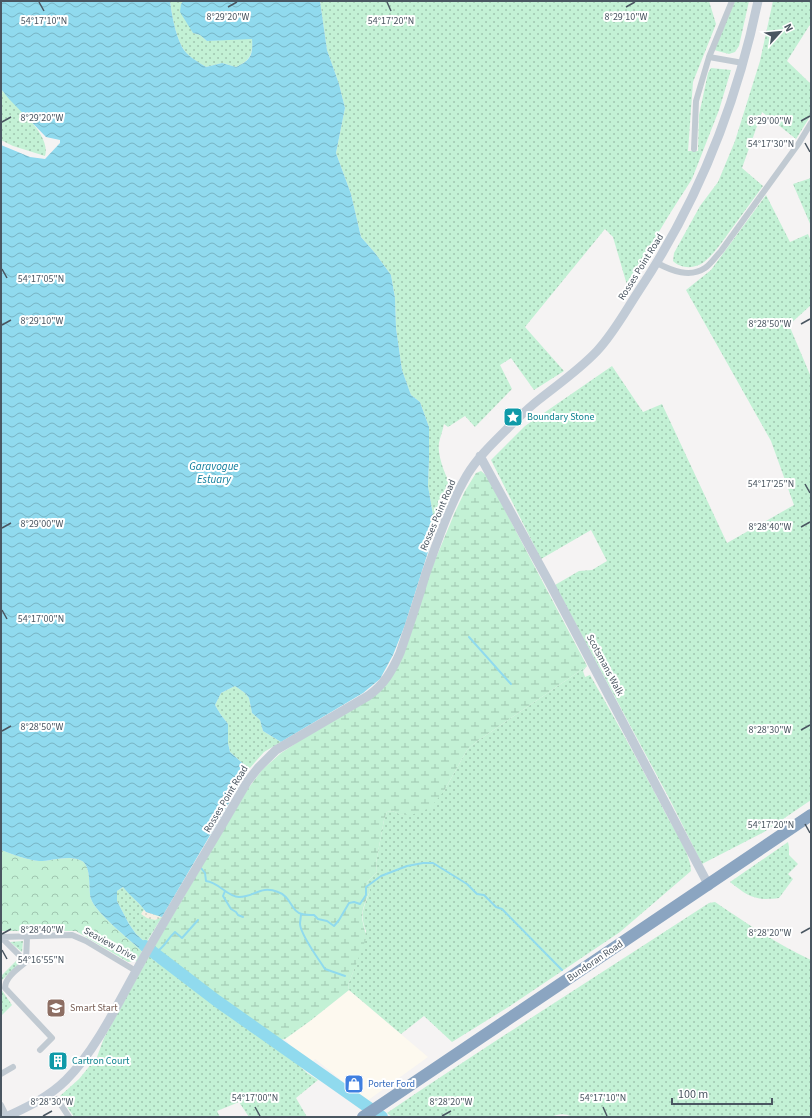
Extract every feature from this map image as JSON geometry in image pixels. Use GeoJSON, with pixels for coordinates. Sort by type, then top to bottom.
{"type":"FeatureCollection","features":[{"type":"Feature","properties":{"kind":"highway","name":"Bundoran Road"},"geometry":{"type":"LineString","coordinates":[[364,1117],[618,945],[709,886],[811,815]]}},
{"type":"Feature","properties":{"kind":"main road","name":"Rosses Point Road"},"geometry":{"type":"LineString","coordinates":[[7,1117],[53,1092],[67,1079],[85,1058],[247,782],[258,768],[276,750],[368,696],[377,690],[386,679],[400,653],[439,536],[453,502],[468,474],[480,456],[527,410],[598,350],[624,314],[657,263],[685,213],[702,178],[726,120],[750,37],[758,1]]}},
{"type":"Feature","properties":{"kind":"main road","name":"Scotsmans Walk"},"geometry":{"type":"LineString","coordinates":[[480,456],[643,759],[709,886]]}},
{"type":"Feature","properties":{"kind":"street"},"geometry":{"type":"LineString","coordinates":[[694,149],[696,101],[709,57],[732,1]]}},
{"type":"Feature","properties":{"kind":"street"},"geometry":{"type":"LineString","coordinates":[[709,57],[743,63]]}},
{"type":"Feature","properties":{"kind":"street"},"geometry":{"type":"LineString","coordinates":[[657,263],[677,272],[690,273],[706,268],[721,251],[799,143],[811,123]]}},
{"type":"Feature","properties":{"kind":"street","name":"Seaview Drive"},"geometry":{"type":"LineString","coordinates":[[1,937],[58,935],[77,937],[136,971]]}},
{"type":"Feature","properties":{"kind":"street","name":"Seaview Drive"},"geometry":{"type":"LineString","coordinates":[[1,937],[26,962]]}},
{"type":"Feature","properties":{"kind":"street"},"geometry":{"type":"LineString","coordinates":[[27,937],[26,962],[7,980],[4,988],[52,1038],[40,1050]]}},
{"type":"Feature","properties":{"kind":"street"},"geometry":{"type":"LineString","coordinates":[[1,1074],[13,1067]]}},
{"type":"Feature","properties":{"kind":"street"},"geometry":{"type":"LineString","coordinates":[[57,1099],[69,1117]]}},
{"type":"Feature","properties":{"kind":"street"},"geometry":{"type":"LineString","coordinates":[[1,1105],[7,1117]]}},
{"type":"Feature","properties":{"kind":"shaded area"},"geometry":{"type":"Polygon","coordinates":[[[349,990],[428,1057],[367,1101],[315,1059],[311,1063],[293,1049],[285,1039],[349,990]]]}},
{"type":"Feature","properties":{"kind":"green space"},"geometry":{"type":"Polygon","coordinates":[[[170,1],[183,1],[181,4],[193,33],[200,35],[207,41],[252,38],[252,48],[248,59],[236,67],[222,63],[206,67],[192,58],[184,50],[177,36],[170,1]]]}},
{"type":"Feature","properties":{"kind":"green space"},"geometry":{"type":"Polygon","coordinates":[[[320,1],[709,1],[716,24],[693,82],[688,151],[698,151],[699,115],[708,73],[711,68],[731,70],[719,110],[692,179],[627,285],[613,237],[605,229],[525,327],[564,371],[534,390],[511,358],[500,365],[512,389],[475,427],[465,416],[448,427],[444,424],[439,443],[439,454],[445,473],[453,489],[434,533],[429,527],[433,515],[428,486],[429,427],[420,402],[411,395],[402,370],[396,328],[395,298],[391,275],[361,237],[351,194],[336,153],[345,108],[339,84],[327,50],[320,1]]]}},
{"type":"Feature","properties":{"kind":"green space"},"geometry":{"type":"Polygon","coordinates":[[[735,1],[749,1],[739,46],[735,52],[729,54],[714,50],[735,1]]]}},
{"type":"Feature","properties":{"kind":"green space"},"geometry":{"type":"Polygon","coordinates":[[[773,1],[811,1],[811,23],[787,61],[811,84],[811,115],[796,139],[762,112],[742,168],[763,186],[715,252],[708,259],[692,267],[680,266],[673,261],[674,253],[700,206],[718,182],[735,141],[760,61],[773,1]]]}},
{"type":"Feature","properties":{"kind":"green space"},"geometry":{"type":"Polygon","coordinates":[[[1,89],[30,120],[43,138],[46,147],[45,156],[13,146],[1,140],[1,89]]]}},
{"type":"Feature","properties":{"kind":"green space"},"geometry":{"type":"Polygon","coordinates":[[[811,178],[811,226],[793,184],[811,178]]]}},
{"type":"Feature","properties":{"kind":"green space"},"geometry":{"type":"Polygon","coordinates":[[[766,195],[790,242],[808,234],[811,241],[811,305],[789,325],[811,377],[811,800],[764,832],[702,864],[669,798],[555,585],[579,571],[592,570],[607,561],[591,530],[541,559],[491,460],[525,426],[612,366],[643,412],[662,404],[727,543],[794,505],[771,441],[686,290],[711,270],[766,195]]]}},
{"type":"Feature","properties":{"kind":"green space"},"geometry":{"type":"Polygon","coordinates":[[[481,471],[487,476],[587,666],[476,742],[467,750],[444,791],[430,808],[414,814],[402,815],[392,811],[387,812],[384,820],[376,863],[377,872],[367,882],[370,891],[362,915],[366,939],[348,985],[349,990],[310,1021],[285,1039],[280,1040],[216,999],[177,964],[173,963],[153,949],[247,790],[262,770],[281,753],[386,685],[455,512],[476,473],[481,471]]]}},
{"type":"Feature","properties":{"kind":"green space"},"geometry":{"type":"Polygon","coordinates":[[[587,666],[583,671],[585,677],[590,675],[630,746],[689,858],[691,871],[620,932],[510,1006],[452,1042],[424,1016],[401,1034],[349,990],[348,985],[366,931],[363,920],[363,911],[370,891],[367,882],[377,872],[376,863],[384,820],[387,812],[392,811],[403,815],[444,791],[467,750],[476,742],[587,666]]]}},
{"type":"Feature","properties":{"kind":"green space"},"geometry":{"type":"Polygon","coordinates":[[[235,686],[249,698],[252,713],[260,720],[263,731],[281,742],[264,752],[249,769],[230,752],[228,743],[228,724],[215,705],[221,693],[235,686]]]}},
{"type":"Feature","properties":{"kind":"green space"},"geometry":{"type":"Polygon","coordinates":[[[788,842],[789,855],[798,864],[788,874],[793,879],[779,898],[764,899],[753,897],[730,882],[788,842]]]}},
{"type":"Feature","properties":{"kind":"green space"},"geometry":{"type":"Polygon","coordinates":[[[1,850],[39,861],[72,858],[82,861],[87,868],[90,895],[94,905],[106,919],[142,951],[137,961],[128,962],[76,931],[1,931],[1,850]]]}},
{"type":"Feature","properties":{"kind":"green space"},"geometry":{"type":"Polygon","coordinates":[[[123,887],[145,910],[143,911],[162,917],[146,943],[136,934],[129,924],[117,901],[117,891],[123,887]]]}},
{"type":"Feature","properties":{"kind":"green space"},"geometry":{"type":"Polygon","coordinates":[[[715,902],[774,940],[811,960],[811,1117],[572,1117],[562,1114],[551,1117],[392,1117],[387,1113],[507,1033],[709,903],[715,902]]]}},
{"type":"Feature","properties":{"kind":"green space"},"geometry":{"type":"Polygon","coordinates":[[[23,941],[22,952],[10,942],[23,941]]]}},
{"type":"Feature","properties":{"kind":"green space"},"geometry":{"type":"Polygon","coordinates":[[[149,956],[156,962],[162,963],[200,994],[281,1048],[307,1073],[318,1080],[296,1098],[307,1117],[249,1117],[239,1102],[217,1111],[220,1117],[74,1117],[60,1096],[79,1079],[97,1057],[104,1038],[149,956]]]}},
{"type":"Feature","properties":{"kind":"green space"},"geometry":{"type":"Polygon","coordinates":[[[17,960],[19,962],[18,965],[1,981],[1,976],[17,960]]]}},
{"type":"Feature","properties":{"kind":"green space"},"geometry":{"type":"Polygon","coordinates":[[[1,989],[12,1005],[1,1016],[1,989]]]}},
{"type":"Feature","properties":{"kind":"sand"},"geometry":{"type":"Polygon","coordinates":[[[145,910],[162,917],[155,920],[147,918],[141,914],[145,910]]]}},
{"type":"Feature","properties":{"kind":"water","name":"Garavogue Estuary"},"geometry":{"type":"Polygon","coordinates":[[[1,1],[170,1],[177,36],[182,47],[187,53],[206,67],[222,63],[236,67],[245,62],[250,56],[252,39],[207,41],[200,35],[193,33],[180,12],[183,1],[320,1],[327,50],[339,84],[345,108],[336,153],[351,194],[361,237],[391,275],[395,298],[396,328],[402,370],[411,395],[420,402],[429,427],[428,486],[433,515],[429,527],[434,533],[405,625],[393,655],[380,679],[363,693],[281,742],[263,731],[260,720],[252,713],[249,698],[245,693],[235,686],[221,693],[215,705],[228,724],[228,743],[230,752],[249,769],[162,917],[146,912],[123,887],[117,891],[117,901],[129,924],[136,934],[146,943],[142,951],[106,919],[94,905],[90,895],[87,868],[82,861],[67,858],[39,861],[1,850],[1,145],[30,157],[45,159],[60,143],[60,140],[46,137],[1,89],[1,1]]]}},
{"type":"Feature","properties":{"kind":"waterway"},"geometry":{"type":"LineString","coordinates":[[469,637],[511,684]]}},
{"type":"Feature","properties":{"kind":"waterway"},"geometry":{"type":"LineString","coordinates":[[201,868],[205,873],[206,881],[215,884],[231,895],[239,897],[272,890],[286,897],[298,913],[314,915],[318,919],[327,921],[334,926],[349,903],[354,902],[360,904],[366,895],[366,887],[381,876],[407,866],[433,863],[467,884],[477,894],[484,895],[496,907],[502,909],[562,970]]}},
{"type":"Feature","properties":{"kind":"waterway"},"geometry":{"type":"LineString","coordinates":[[225,891],[223,896],[231,909],[243,917]]}},
{"type":"Feature","properties":{"kind":"waterway"},"geometry":{"type":"LineString","coordinates":[[301,914],[300,924],[303,935],[325,969],[345,976]]}},
{"type":"Feature","properties":{"kind":"waterway"},"geometry":{"type":"LineString","coordinates":[[155,953],[162,948],[175,932],[182,938],[198,920]]}},
{"type":"Feature","properties":{"kind":"waterway"},"geometry":{"type":"LineString","coordinates":[[145,946],[217,1001],[382,1117]]}},
{"type":"Feature","properties":{"kind":"place","name":"Boundary Stone"},"geometry":{"type":"Point","coordinates":[513,417]}},
{"type":"Feature","properties":{"kind":"place","name":"Smart Start"},"geometry":{"type":"Point","coordinates":[56,1008]}},
{"type":"Feature","properties":{"kind":"place","name":"Cartron Court"},"geometry":{"type":"Point","coordinates":[58,1061]}},
{"type":"Feature","properties":{"kind":"place","name":"Porter Ford"},"geometry":{"type":"Point","coordinates":[354,1084]}}]}
